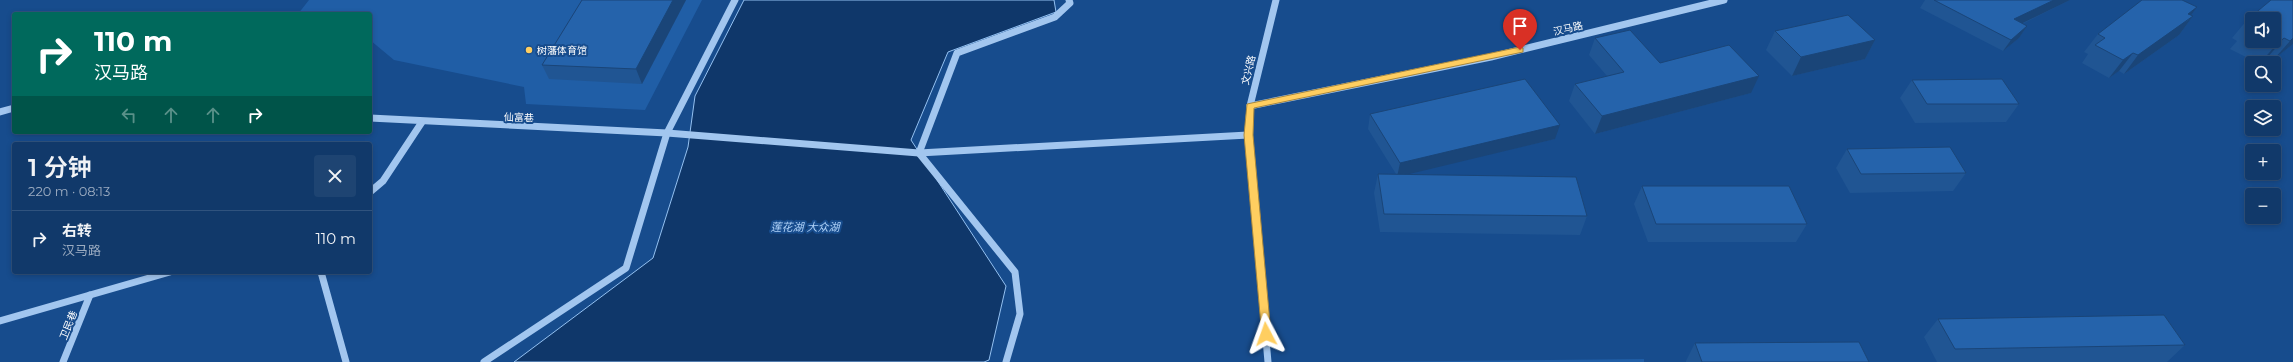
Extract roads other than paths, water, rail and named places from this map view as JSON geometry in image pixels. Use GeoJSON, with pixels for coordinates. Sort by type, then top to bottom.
{"type":"FeatureCollection","features":[{"type":"Feature","properties":{"kind":"street"},"geometry":{"type":"LineString","coordinates":[[484,362],[626,268],[667,133],[735,0]]}},
{"type":"Feature","properties":{"kind":"street"},"geometry":{"type":"LineString","coordinates":[[1006,362],[1020,314],[1015,272],[919,152],[956,53],[1055,17],[1070,3],[1069,0]]}},
{"type":"Feature","properties":{"kind":"street","name":"文兴路"},"geometry":{"type":"LineString","coordinates":[[1268,362],[1248,135],[1250,106],[1276,0]]}},
{"type":"Feature","properties":{"kind":"street","name":"汉马路"},"geometry":{"type":"LineString","coordinates":[[1250,106],[1491,57],[1724,0]]}},
{"type":"Feature","properties":{"kind":"street"},"geometry":{"type":"LineString","coordinates":[[0,112],[12,109]]}},
{"type":"Feature","properties":{"kind":"street","name":"仙富巷"},"geometry":{"type":"LineString","coordinates":[[372,118],[422,122],[667,133],[919,152],[1248,135]]}},
{"type":"Feature","properties":{"kind":"street"},"geometry":{"type":"LineString","coordinates":[[372,190],[383,181],[422,122]]}},
{"type":"Feature","properties":{"kind":"street"},"geometry":{"type":"LineString","coordinates":[[0,321],[163,274]]}},
{"type":"Feature","properties":{"kind":"street"},"geometry":{"type":"LineString","coordinates":[[322,274],[346,362]]}},
{"type":"Feature","properties":{"kind":"street","name":"卫民巷"},"geometry":{"type":"LineString","coordinates":[[64,362],[90,295]]}},
{"type":"Feature","properties":{"kind":"water","name":"莲花湖 大众湖"},"geometry":{"type":"Polygon","coordinates":[[[744,0],[1054,0],[1056,12],[948,52],[911,140],[1006,286],[989,360],[984,362],[514,362],[653,258],[688,147],[695,96],[744,0]]]}},
{"type":"Feature","properties":{"kind":"place","name":"树藩体育馆"},"geometry":{"type":"Point","coordinates":[529,50]}}]}
